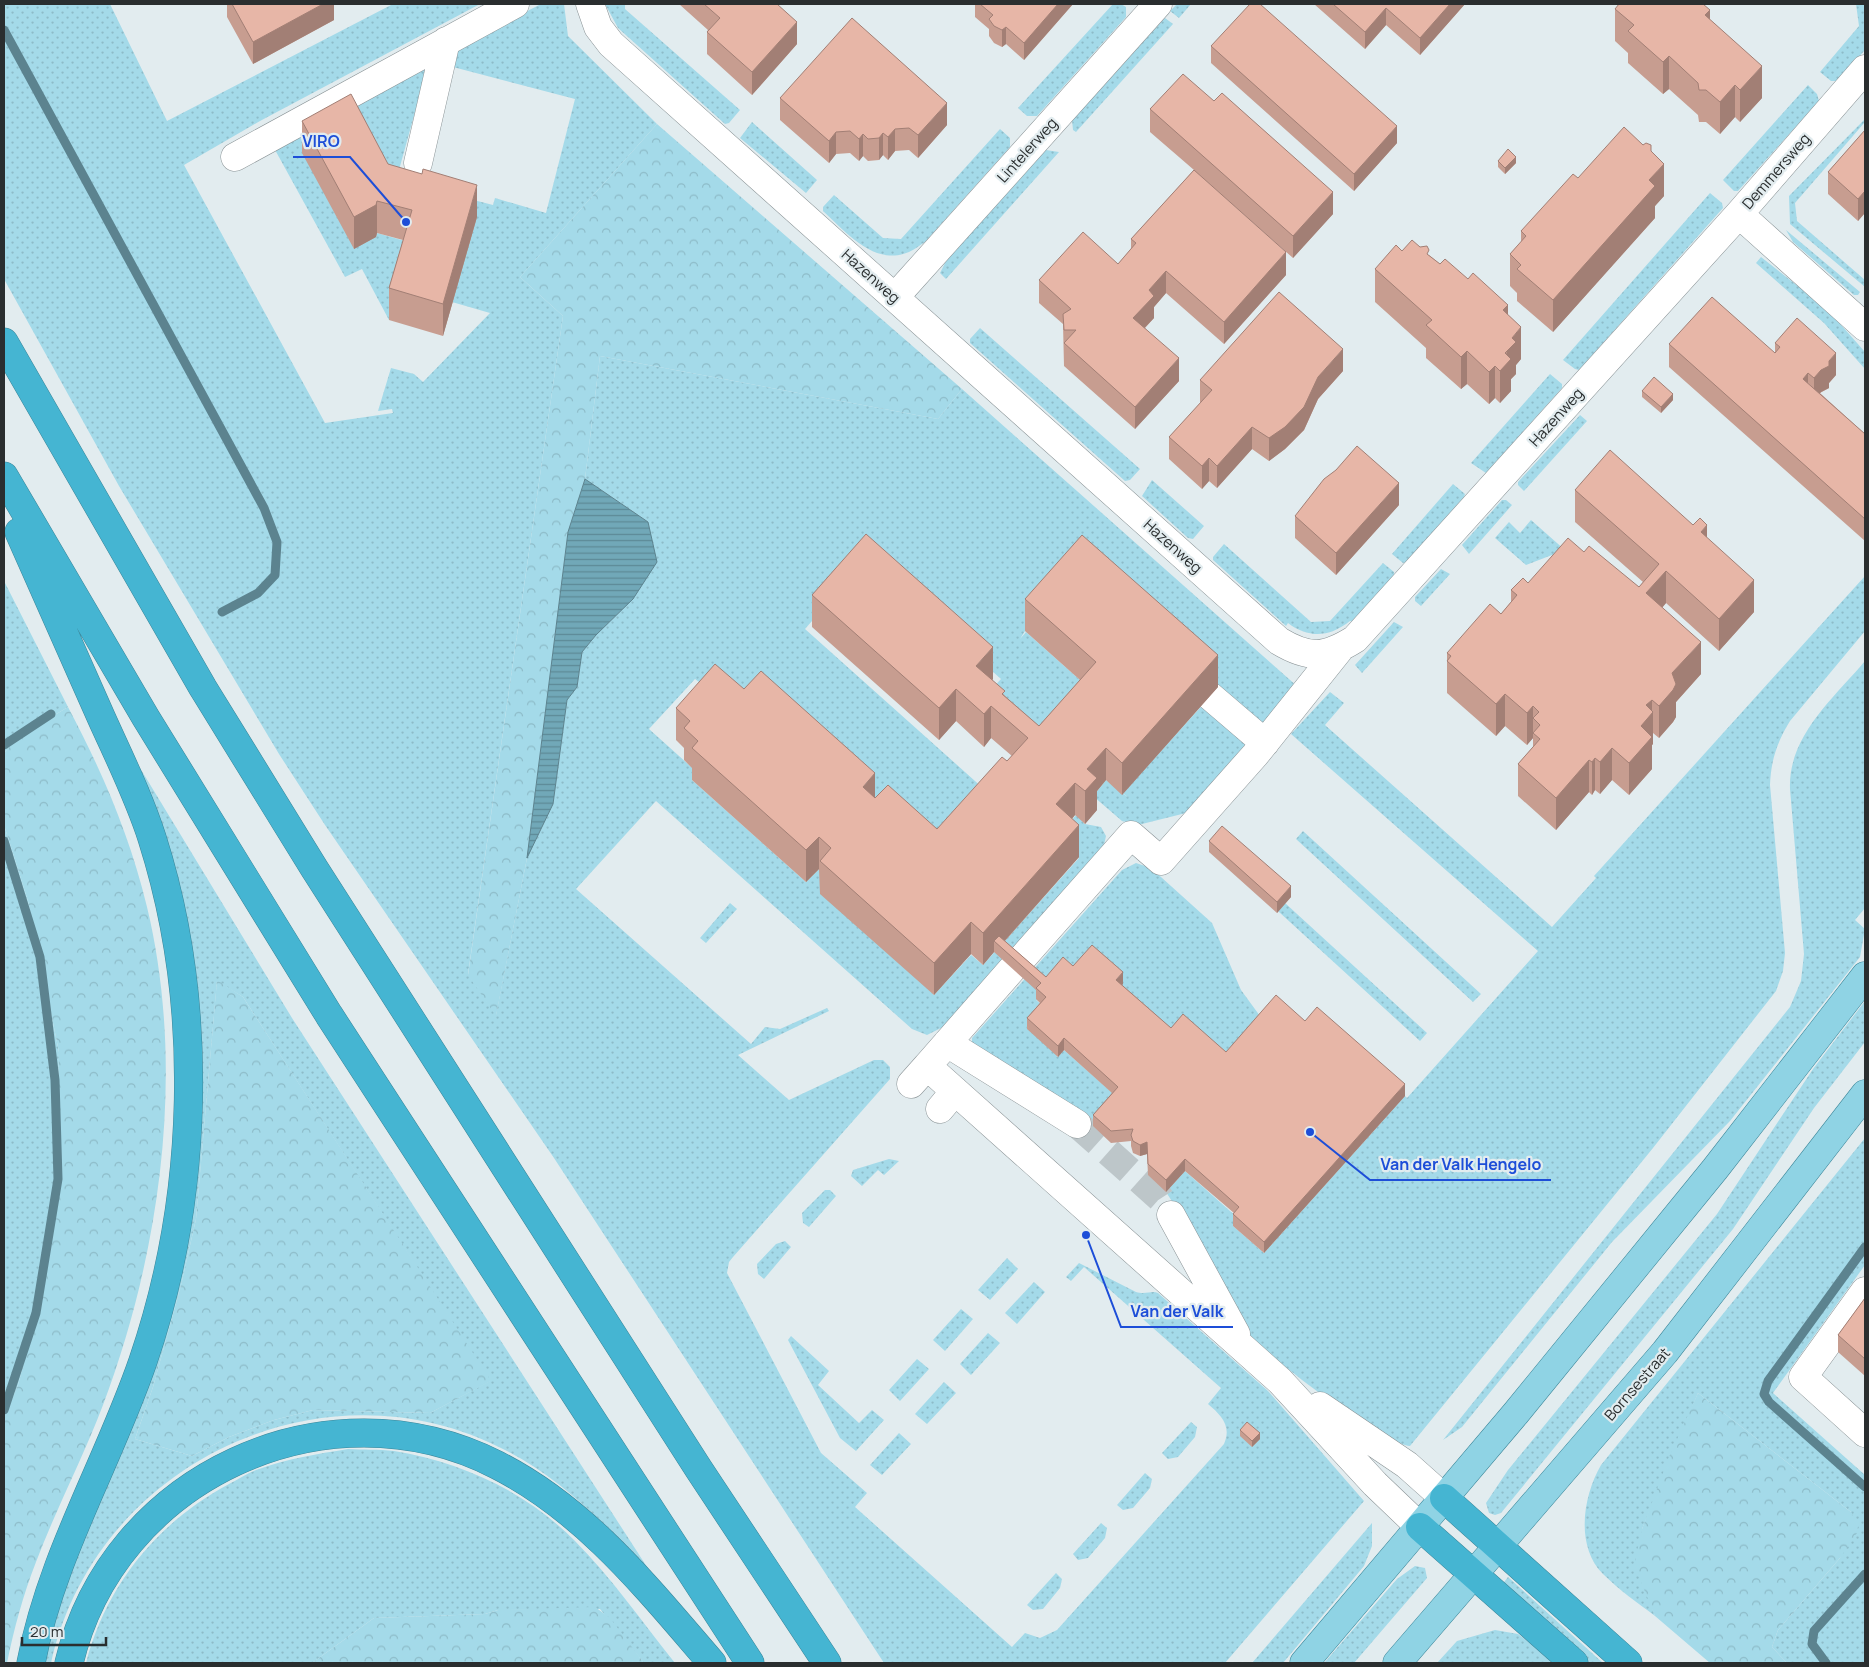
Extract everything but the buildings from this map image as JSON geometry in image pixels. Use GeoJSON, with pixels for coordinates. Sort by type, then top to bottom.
{"type":"FeatureCollection","features":[{"type":"Feature","properties":{"kind":"highway"},"geometry":{"type":"LineString","coordinates":[[4,342],[203,688],[314,868],[698,1468],[827,1663]]}},
{"type":"Feature","properties":{"kind":"highway"},"geometry":{"type":"LineString","coordinates":[[4,476],[146,718],[329,1015],[750,1663]]}},
{"type":"Feature","properties":{"kind":"highway"},"geometry":{"type":"LineString","coordinates":[[4,498],[126,773],[152,838],[169,904],[181,968],[188,1047],[185,1171],[175,1235],[159,1302],[143,1361],[38,1627],[31,1663]]}},
{"type":"Feature","properties":{"kind":"highway"},"geometry":{"type":"LineString","coordinates":[[69,1663],[74,1643],[96,1589],[125,1547],[156,1513],[192,1485],[246,1455],[296,1440],[345,1433],[394,1434],[448,1445],[496,1464],[541,1492],[586,1525],[615,1553],[712,1663]]}},
{"type":"Feature","properties":{"kind":"highway"},"geometry":{"type":"LineString","coordinates":[[1444,1498],[1628,1663]]}},
{"type":"Feature","properties":{"kind":"highway"},"geometry":{"type":"LineString","coordinates":[[1420,1527],[1574,1663]]}},
{"type":"Feature","properties":{"kind":"main road"},"geometry":{"type":"LineString","coordinates":[[1304,1663],[1420,1527],[1715,1170],[1865,976]]}},
{"type":"Feature","properties":{"kind":"main road","name":"Bornsestraat"},"geometry":{"type":"LineString","coordinates":[[1397,1663],[1665,1352],[1865,1094]]}},
{"type":"Feature","properties":{"kind":"street"},"geometry":{"type":"LineString","coordinates":[[235,157],[515,4]]}},
{"type":"Feature","properties":{"kind":"street","name":"Hazenweg"},"geometry":{"type":"LineString","coordinates":[[590,4],[598,27],[611,44],[1279,641],[1298,652],[1320,655],[1339,650],[1355,639],[1739,214]]}},
{"type":"Feature","properties":{"kind":"street","name":"Lintelerweg"},"geometry":{"type":"LineString","coordinates":[[895,297],[1158,4]]}},
{"type":"Feature","properties":{"kind":"street"},"geometry":{"type":"LineString","coordinates":[[418,163],[446,41]]}},
{"type":"Feature","properties":{"kind":"street","name":"Demmersweg"},"geometry":{"type":"LineString","coordinates":[[1862,316],[1739,214],[1865,69]]}},
{"type":"Feature","properties":{"kind":"street"},"geometry":{"type":"LineString","coordinates":[[1339,650],[1265,743],[1161,861],[1131,835],[919,1075],[1244,1348],[1280,1381],[1375,1484],[1420,1527]]}},
{"type":"Feature","properties":{"kind":"street"},"geometry":{"type":"LineString","coordinates":[[1210,696],[1265,743]]}},
{"type":"Feature","properties":{"kind":"street"},"geometry":{"type":"LineString","coordinates":[[947,1043],[1077,1124]]}},
{"type":"Feature","properties":{"kind":"street"},"geometry":{"type":"LineString","coordinates":[[1171,1215],[1244,1348]]}},
{"type":"Feature","properties":{"kind":"street"},"geometry":{"type":"LineString","coordinates":[[1865,1291],[1803,1377],[1865,1433]]}},
{"type":"Feature","properties":{"kind":"street"},"geometry":{"type":"LineString","coordinates":[[1280,1381],[1407,1465],[1444,1498]]}},
{"type":"Feature","properties":{"kind":"green space"},"geometry":{"type":"Polygon","coordinates":[[[4,4],[110,4],[167,121],[393,4],[480,4],[260,121],[184,165],[325,423],[393,413],[392,409],[378,411],[391,368],[414,374],[423,382],[490,313],[452,302],[462,197],[493,205],[495,198],[546,213],[575,99],[453,67],[459,46],[541,4],[564,4],[568,36],[657,124],[520,277],[563,316],[468,974],[496,1015],[527,858],[553,804],[567,700],[577,687],[582,652],[596,635],[633,599],[648,522],[585,479],[600,356],[938,419],[962,389],[1298,687],[1186,813],[1138,825],[1122,821],[1093,796],[1106,780],[1130,799],[1123,793],[1217,689],[1025,631],[1020,639],[1026,632],[1089,688],[1040,744],[987,694],[1001,679],[866,559],[805,629],[994,798],[937,861],[695,679],[649,729],[698,773],[692,780],[806,882],[819,869],[934,995],[971,955],[983,965],[1079,858],[1056,837],[1076,815],[1085,824],[1101,827],[1106,836],[1104,845],[943,1027],[927,1035],[912,1029],[656,801],[576,889],[751,1044],[765,1027],[780,1029],[827,1008],[829,1011],[738,1055],[789,1100],[874,1060],[883,1060],[890,1067],[890,1079],[733,1257],[729,1262],[727,1273],[821,1453],[867,1493],[855,1507],[1012,1647],[1025,1633],[1040,1638],[1057,1630],[1224,1444],[1226,1438],[1227,1432],[1224,1421],[1208,1404],[1221,1388],[1084,1267],[1071,1281],[1066,1277],[1079,1263],[1136,1292],[1158,1293],[1268,1391],[1364,1501],[1225,1663],[884,1663],[554,1158],[325,825],[279,754],[119,486],[4,279],[4,4]]]}},
{"type":"Feature","properties":{"kind":"green space"},"geometry":{"type":"Polygon","coordinates":[[[605,4],[625,4],[625,9],[740,110],[729,123],[725,124],[618,28],[605,4]]]}},
{"type":"Feature","properties":{"kind":"green space"},"geometry":{"type":"Polygon","coordinates":[[[1113,4],[1121,4],[1126,7],[1126,17],[1037,116],[1027,116],[1018,108],[1113,4]]]}},
{"type":"Feature","properties":{"kind":"green space"},"geometry":{"type":"Polygon","coordinates":[[[1177,4],[1191,4],[1179,18],[1170,11],[1177,4]]]}},
{"type":"Feature","properties":{"kind":"green space"},"geometry":{"type":"Polygon","coordinates":[[[1856,4],[1865,4],[1865,50],[1837,81],[1831,81],[1820,72],[1859,26],[1856,4]]]}},
{"type":"Feature","properties":{"kind":"green space"},"geometry":{"type":"Polygon","coordinates":[[[1165,18],[1173,24],[1076,132],[1073,130],[1072,120],[1165,18]]]}},
{"type":"Feature","properties":{"kind":"green space"},"geometry":{"type":"Polygon","coordinates":[[[428,65],[394,188],[389,194],[377,233],[412,243],[389,320],[362,269],[345,277],[274,148],[428,65]]]}},
{"type":"Feature","properties":{"kind":"green space"},"geometry":{"type":"Polygon","coordinates":[[[1808,85],[1817,94],[1819,101],[1738,191],[1734,191],[1723,180],[1808,85]]]}},
{"type":"Feature","properties":{"kind":"green space"},"geometry":{"type":"Polygon","coordinates":[[[1865,119],[1865,122],[1795,203],[1797,221],[1865,280],[1865,287],[1790,224],[1789,196],[1865,119]]]}},
{"type":"Feature","properties":{"kind":"green space"},"geometry":{"type":"Polygon","coordinates":[[[752,122],[817,180],[806,193],[740,138],[752,122]]]}},
{"type":"Feature","properties":{"kind":"green space"},"geometry":{"type":"Polygon","coordinates":[[[657,124],[962,389],[938,419],[600,356],[585,479],[568,532],[527,858],[496,1016],[468,975],[563,316],[520,277],[657,124]]]}},
{"type":"Feature","properties":{"kind":"green space"},"geometry":{"type":"Polygon","coordinates":[[[1000,129],[1010,138],[1010,147],[925,242],[911,251],[896,255],[884,255],[872,251],[851,237],[823,211],[823,207],[834,195],[883,238],[901,239],[1000,129]]]}},
{"type":"Feature","properties":{"kind":"green space"},"geometry":{"type":"Polygon","coordinates":[[[1046,150],[1059,152],[946,279],[940,273],[946,261],[1046,150]]]}},
{"type":"Feature","properties":{"kind":"green space"},"geometry":{"type":"Polygon","coordinates":[[[1710,193],[1722,203],[1723,208],[1579,370],[1563,360],[1710,193]]]}},
{"type":"Feature","properties":{"kind":"green space"},"geometry":{"type":"Polygon","coordinates":[[[1786,230],[1860,292],[1858,295],[1854,295],[1793,242],[1786,230]]]}},
{"type":"Feature","properties":{"kind":"green space"},"geometry":{"type":"Polygon","coordinates":[[[1761,257],[1827,309],[1865,352],[1865,369],[1824,323],[1756,263],[1761,257]]]}},
{"type":"Feature","properties":{"kind":"green space"},"geometry":{"type":"Polygon","coordinates":[[[980,328],[1140,469],[1130,480],[1125,481],[970,343],[970,339],[980,328]]]}},
{"type":"Feature","properties":{"kind":"green space"},"geometry":{"type":"Polygon","coordinates":[[[1550,374],[1562,384],[1562,388],[1486,473],[1471,463],[1550,374]]]}},
{"type":"Feature","properties":{"kind":"green space"},"geometry":{"type":"Polygon","coordinates":[[[1580,415],[1587,421],[1524,491],[1518,485],[1518,482],[1580,415]]]}},
{"type":"Feature","properties":{"kind":"green space"},"geometry":{"type":"Polygon","coordinates":[[[1152,480],[1204,526],[1193,539],[1188,538],[1142,496],[1152,480]]]}},
{"type":"Feature","properties":{"kind":"green space"},"geometry":{"type":"Polygon","coordinates":[[[1453,484],[1465,494],[1464,497],[1407,562],[1403,563],[1392,554],[1453,484]]]}},
{"type":"Feature","properties":{"kind":"green space"},"geometry":{"type":"Polygon","coordinates":[[[1502,500],[1506,500],[1512,505],[1469,554],[1462,545],[1502,500]]]}},
{"type":"Feature","properties":{"kind":"green space"},"geometry":{"type":"Polygon","coordinates":[[[1531,520],[1592,574],[1552,555],[1526,565],[1495,538],[1509,522],[1520,533],[1531,520]]]}},
{"type":"Feature","properties":{"kind":"green space"},"geometry":{"type":"Polygon","coordinates":[[[1224,544],[1311,622],[1330,621],[1383,563],[1394,572],[1394,577],[1354,622],[1350,621],[1327,633],[1312,634],[1304,632],[1288,623],[1286,626],[1213,560],[1213,557],[1224,544]]]}},
{"type":"Feature","properties":{"kind":"green space"},"geometry":{"type":"Polygon","coordinates":[[[1441,569],[1450,574],[1421,606],[1415,601],[1415,597],[1441,569]]]}},
{"type":"Feature","properties":{"kind":"green space"},"geometry":{"type":"Polygon","coordinates":[[[1865,576],[1865,631],[1790,721],[1778,744],[1773,759],[1770,785],[1785,953],[1783,971],[1776,991],[1653,1148],[1410,1446],[1395,1441],[1374,1430],[1296,1375],[1272,1356],[1243,1328],[1195,1239],[1166,1192],[1185,1171],[1239,1219],[1233,1226],[1264,1253],[1405,1096],[1407,1098],[1538,951],[1291,734],[1330,692],[1344,703],[1325,725],[1552,927],[1596,878],[1594,876],[1865,576]]]}},
{"type":"Feature","properties":{"kind":"green space"},"geometry":{"type":"Polygon","coordinates":[[[4,581],[68,707],[18,737],[4,753],[4,581]]]}},
{"type":"Feature","properties":{"kind":"green space"},"geometry":{"type":"Polygon","coordinates":[[[1394,622],[1403,627],[1362,673],[1355,665],[1394,622]]]}},
{"type":"Feature","properties":{"kind":"green space"},"geometry":{"type":"Polygon","coordinates":[[[1865,661],[1865,908],[1855,920],[1865,929],[1860,957],[1730,1121],[1612,1242],[1462,1427],[1443,1440],[1790,1007],[1801,981],[1804,954],[1790,789],[1791,770],[1796,752],[1804,735],[1827,704],[1865,661]]]}},
{"type":"Feature","properties":{"kind":"green space"},"geometry":{"type":"Polygon","coordinates":[[[68,707],[114,804],[132,855],[147,907],[159,969],[165,1032],[166,1095],[161,1159],[153,1222],[140,1285],[123,1346],[95,1425],[31,1574],[19,1612],[7,1663],[4,1663],[4,1417],[18,1385],[43,1288],[57,1167],[59,1052],[28,901],[4,825],[4,753],[18,737],[68,707]]]}},
{"type":"Feature","properties":{"kind":"green space"},"geometry":{"type":"Polygon","coordinates":[[[140,768],[292,1018],[649,1570],[600,1520],[564,1489],[546,1475],[505,1450],[435,1424],[363,1415],[293,1423],[226,1446],[166,1483],[115,1532],[76,1593],[51,1663],[41,1663],[85,1526],[197,1116],[136,769],[140,768]],[[217,981],[196,1219],[181,1285],[153,1387],[135,1439],[192,1456],[229,1437],[274,1420],[313,1410],[430,1413],[490,1381],[243,997],[217,981]]]}},
{"type":"Feature","properties":{"kind":"green space"},"geometry":{"type":"Polygon","coordinates":[[[4,825],[28,901],[59,1052],[57,1167],[43,1288],[18,1385],[4,1417],[4,825]]]}},
{"type":"Feature","properties":{"kind":"green space"},"geometry":{"type":"Polygon","coordinates":[[[1303,831],[1481,994],[1473,1002],[1296,839],[1303,831]]]}},
{"type":"Feature","properties":{"kind":"green space"},"geometry":{"type":"Polygon","coordinates":[[[1136,863],[1151,868],[1212,923],[1241,990],[1260,1016],[1226,1063],[1171,1040],[1036,1000],[1046,1008],[1057,1057],[1064,1050],[1118,1098],[1095,1124],[972,1045],[972,1038],[1122,870],[1136,863]]]}},
{"type":"Feature","properties":{"kind":"green space"},"geometry":{"type":"Polygon","coordinates":[[[1249,870],[1427,1033],[1420,1041],[1242,878],[1249,870]]]}},
{"type":"Feature","properties":{"kind":"green space"},"geometry":{"type":"Polygon","coordinates":[[[730,903],[737,909],[706,943],[700,938],[730,903]]]}},
{"type":"Feature","properties":{"kind":"green space"},"geometry":{"type":"Polygon","coordinates":[[[217,980],[243,997],[491,1381],[430,1413],[313,1410],[274,1420],[229,1437],[192,1456],[135,1439],[153,1387],[181,1285],[196,1219],[217,980]]]}},
{"type":"Feature","properties":{"kind":"green space"},"geometry":{"type":"Polygon","coordinates":[[[1865,1001],[1865,1042],[1814,1108],[1733,1229],[1501,1513],[1495,1515],[1489,1513],[1486,1503],[1508,1470],[1717,1214],[1813,1069],[1865,1001]]]}},
{"type":"Feature","properties":{"kind":"green space"},"geometry":{"type":"Polygon","coordinates":[[[1865,1138],[1865,1265],[1773,1393],[1865,1475],[1865,1663],[1787,1663],[1772,1647],[1778,1630],[1840,1558],[1851,1512],[1698,1393],[1642,1529],[1651,1604],[1655,1616],[1615,1585],[1594,1563],[1588,1550],[1585,1535],[1586,1506],[1595,1477],[1601,1465],[1865,1138]]]}},
{"type":"Feature","properties":{"kind":"green space"},"geometry":{"type":"Polygon","coordinates":[[[889,1159],[899,1161],[884,1175],[878,1170],[862,1186],[851,1176],[853,1170],[889,1159]]]}},
{"type":"Feature","properties":{"kind":"green space"},"geometry":{"type":"Polygon","coordinates":[[[825,1190],[830,1190],[836,1196],[809,1227],[803,1223],[802,1213],[825,1190]]]}},
{"type":"Feature","properties":{"kind":"green space"},"geometry":{"type":"Polygon","coordinates":[[[785,1241],[791,1247],[764,1279],[758,1274],[757,1264],[776,1244],[785,1241]]]}},
{"type":"Feature","properties":{"kind":"green space"},"geometry":{"type":"Polygon","coordinates":[[[1007,1258],[1018,1269],[990,1300],[978,1290],[1007,1258]]]}},
{"type":"Feature","properties":{"kind":"green space"},"geometry":{"type":"Polygon","coordinates":[[[1034,1282],[1045,1292],[1017,1324],[1005,1313],[1034,1282]]]}},
{"type":"Feature","properties":{"kind":"green space"},"geometry":{"type":"Polygon","coordinates":[[[961,1309],[973,1319],[945,1351],[933,1340],[961,1309]]]}},
{"type":"Feature","properties":{"kind":"green space"},"geometry":{"type":"Polygon","coordinates":[[[988,1333],[1000,1343],[971,1375],[960,1364],[988,1333]]]}},
{"type":"Feature","properties":{"kind":"green space"},"geometry":{"type":"Polygon","coordinates":[[[791,1336],[829,1371],[818,1385],[859,1423],[872,1410],[884,1420],[856,1451],[840,1438],[788,1340],[791,1336]]]}},
{"type":"Feature","properties":{"kind":"green space"},"geometry":{"type":"Polygon","coordinates":[[[917,1359],[929,1369],[900,1401],[889,1390],[917,1359]]]}},
{"type":"Feature","properties":{"kind":"green space"},"geometry":{"type":"Polygon","coordinates":[[[944,1382],[956,1393],[927,1424],[915,1414],[944,1382]]]}},
{"type":"Feature","properties":{"kind":"green space"},"geometry":{"type":"Polygon","coordinates":[[[1698,1393],[1851,1512],[1858,1526],[1857,1533],[1840,1558],[1778,1630],[1772,1647],[1787,1663],[1710,1663],[1655,1616],[1634,1565],[1642,1529],[1669,1457],[1698,1393]]]}},
{"type":"Feature","properties":{"kind":"green space"},"geometry":{"type":"Polygon","coordinates":[[[1191,1422],[1197,1427],[1195,1437],[1178,1457],[1168,1459],[1162,1453],[1191,1422]]]}},
{"type":"Feature","properties":{"kind":"green space"},"geometry":{"type":"Polygon","coordinates":[[[899,1433],[911,1444],[882,1475],[870,1465],[899,1433]]]}},
{"type":"Feature","properties":{"kind":"green space"},"geometry":{"type":"Polygon","coordinates":[[[348,1449],[394,1451],[444,1463],[491,1481],[535,1507],[588,1554],[614,1584],[675,1663],[644,1663],[600,1609],[498,1610],[485,1614],[374,1618],[312,1663],[86,1663],[95,1634],[121,1582],[138,1558],[180,1517],[203,1499],[256,1470],[290,1460],[348,1449]]]}},
{"type":"Feature","properties":{"kind":"green space"},"geometry":{"type":"Polygon","coordinates":[[[1145,1473],[1152,1479],[1150,1488],[1133,1508],[1123,1510],[1117,1505],[1145,1473]]]}},
{"type":"Feature","properties":{"kind":"green space"},"geometry":{"type":"Polygon","coordinates":[[[1101,1523],[1107,1528],[1105,1538],[1088,1558],[1078,1560],[1073,1554],[1101,1523]]]}},
{"type":"Feature","properties":{"kind":"green space"},"geometry":{"type":"Polygon","coordinates":[[[1372,1523],[1372,1546],[1364,1566],[1283,1663],[1252,1663],[1372,1523]]]}},
{"type":"Feature","properties":{"kind":"green space"},"geometry":{"type":"Polygon","coordinates":[[[1415,1566],[1425,1568],[1427,1578],[1354,1663],[1324,1663],[1397,1579],[1415,1566]]]}},
{"type":"Feature","properties":{"kind":"green space"},"geometry":{"type":"Polygon","coordinates":[[[1056,1573],[1062,1579],[1060,1588],[1043,1609],[1033,1610],[1027,1605],[1056,1573]]]}},
{"type":"Feature","properties":{"kind":"green space"},"geometry":{"type":"Polygon","coordinates":[[[1508,1577],[1603,1663],[1587,1663],[1501,1586],[1508,1577]]]}},
{"type":"Feature","properties":{"kind":"green space"},"geometry":{"type":"Polygon","coordinates":[[[595,1607],[610,1618],[644,1663],[312,1663],[374,1618],[485,1614],[498,1610],[595,1607]]]}},
{"type":"Feature","properties":{"kind":"green space"},"geometry":{"type":"Polygon","coordinates":[[[1495,1630],[1518,1634],[1557,1663],[1437,1663],[1457,1641],[1495,1630]]]}},
{"type":"Feature","properties":{"kind":"shaded area"},"geometry":{"type":"Polygon","coordinates":[[[585,479],[648,522],[657,562],[633,599],[596,635],[582,652],[577,687],[567,700],[553,804],[527,858],[568,532],[585,479]]]}},
{"type":"Feature","properties":{"kind":"waterway"},"geometry":{"type":"LineString","coordinates":[[4,30],[264,508],[277,542],[275,575],[258,593],[222,612]]}},
{"type":"Feature","properties":{"kind":"waterway"},"geometry":{"type":"LineString","coordinates":[[4,745],[51,714]]}},
{"type":"Feature","properties":{"kind":"waterway"},"geometry":{"type":"LineString","coordinates":[[4,841],[40,957],[55,1080],[58,1179],[36,1313],[4,1410]]}},
{"type":"Feature","properties":{"kind":"waterway"},"geometry":{"type":"LineString","coordinates":[[1865,1247],[1768,1381],[1764,1394],[1769,1402],[1865,1487]]}},
{"type":"Feature","properties":{"kind":"waterway"},"geometry":{"type":"LineString","coordinates":[[1826,1663],[1812,1644],[1814,1631],[1865,1574]]}},
{"type":"Feature","properties":{"kind":"tunnel"},"geometry":{"type":"LineString","coordinates":[[1077,1124],[1160,1198],[1171,1215]]}},
{"type":"Feature","properties":{"kind":"place","name":"VIRO"},"geometry":{"type":"Point","coordinates":[406,222]}},
{"type":"Feature","properties":{"kind":"place","name":"Van der Valk Hengelo"},"geometry":{"type":"Point","coordinates":[1310,1132]}},
{"type":"Feature","properties":{"kind":"place","name":"Van der Valk"},"geometry":{"type":"Point","coordinates":[1086,1235]}}]}
